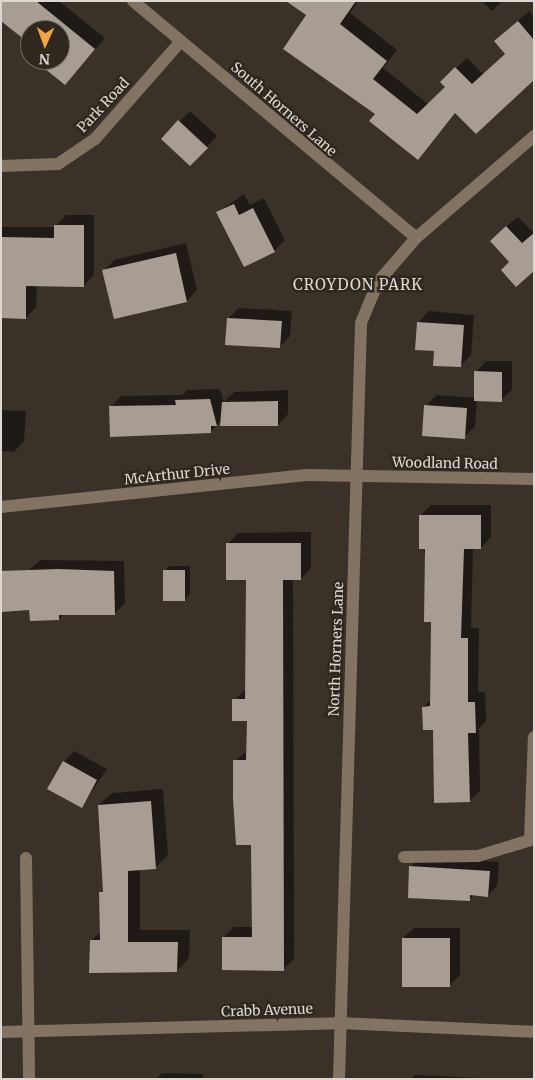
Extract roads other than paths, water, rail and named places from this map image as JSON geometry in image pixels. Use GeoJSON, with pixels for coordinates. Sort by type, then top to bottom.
{"type":"FeatureCollection","features":[{"type":"Feature","properties":{"kind":"street","name":"South Horners Lane"},"geometry":{"type":"LineString","coordinates":[[133,1],[416,238]]}},
{"type":"Feature","properties":{"kind":"street","name":"Park Road"},"geometry":{"type":"LineString","coordinates":[[1,166],[58,164],[95,139],[182,41]]}},
{"type":"Feature","properties":{"kind":"street"},"geometry":{"type":"LineString","coordinates":[[416,238],[534,136]]}},
{"type":"Feature","properties":{"kind":"street","name":"North Horners Lane"},"geometry":{"type":"LineString","coordinates":[[339,1079],[339,1023],[361,323],[378,282],[416,238]]}},
{"type":"Feature","properties":{"kind":"street","name":"McArthur Drive"},"geometry":{"type":"LineString","coordinates":[[1,507],[306,475],[355,477]]}},
{"type":"Feature","properties":{"kind":"street","name":"Woodland Road"},"geometry":{"type":"LineString","coordinates":[[355,477],[534,479]]}},
{"type":"Feature","properties":{"kind":"street"},"geometry":{"type":"LineString","coordinates":[[404,857],[478,856],[532,839],[534,737]]}},
{"type":"Feature","properties":{"kind":"street"},"geometry":{"type":"LineString","coordinates":[[26,858],[29,1079]]}},
{"type":"Feature","properties":{"kind":"street","name":"Crabb Avenue"},"geometry":{"type":"LineString","coordinates":[[1,1032],[339,1023],[534,1032]]}},
{"type":"Feature","properties":{"kind":"district","name":"CROYDON PARK"},"geometry":{"type":"Point","coordinates":[358,285]}}]}
